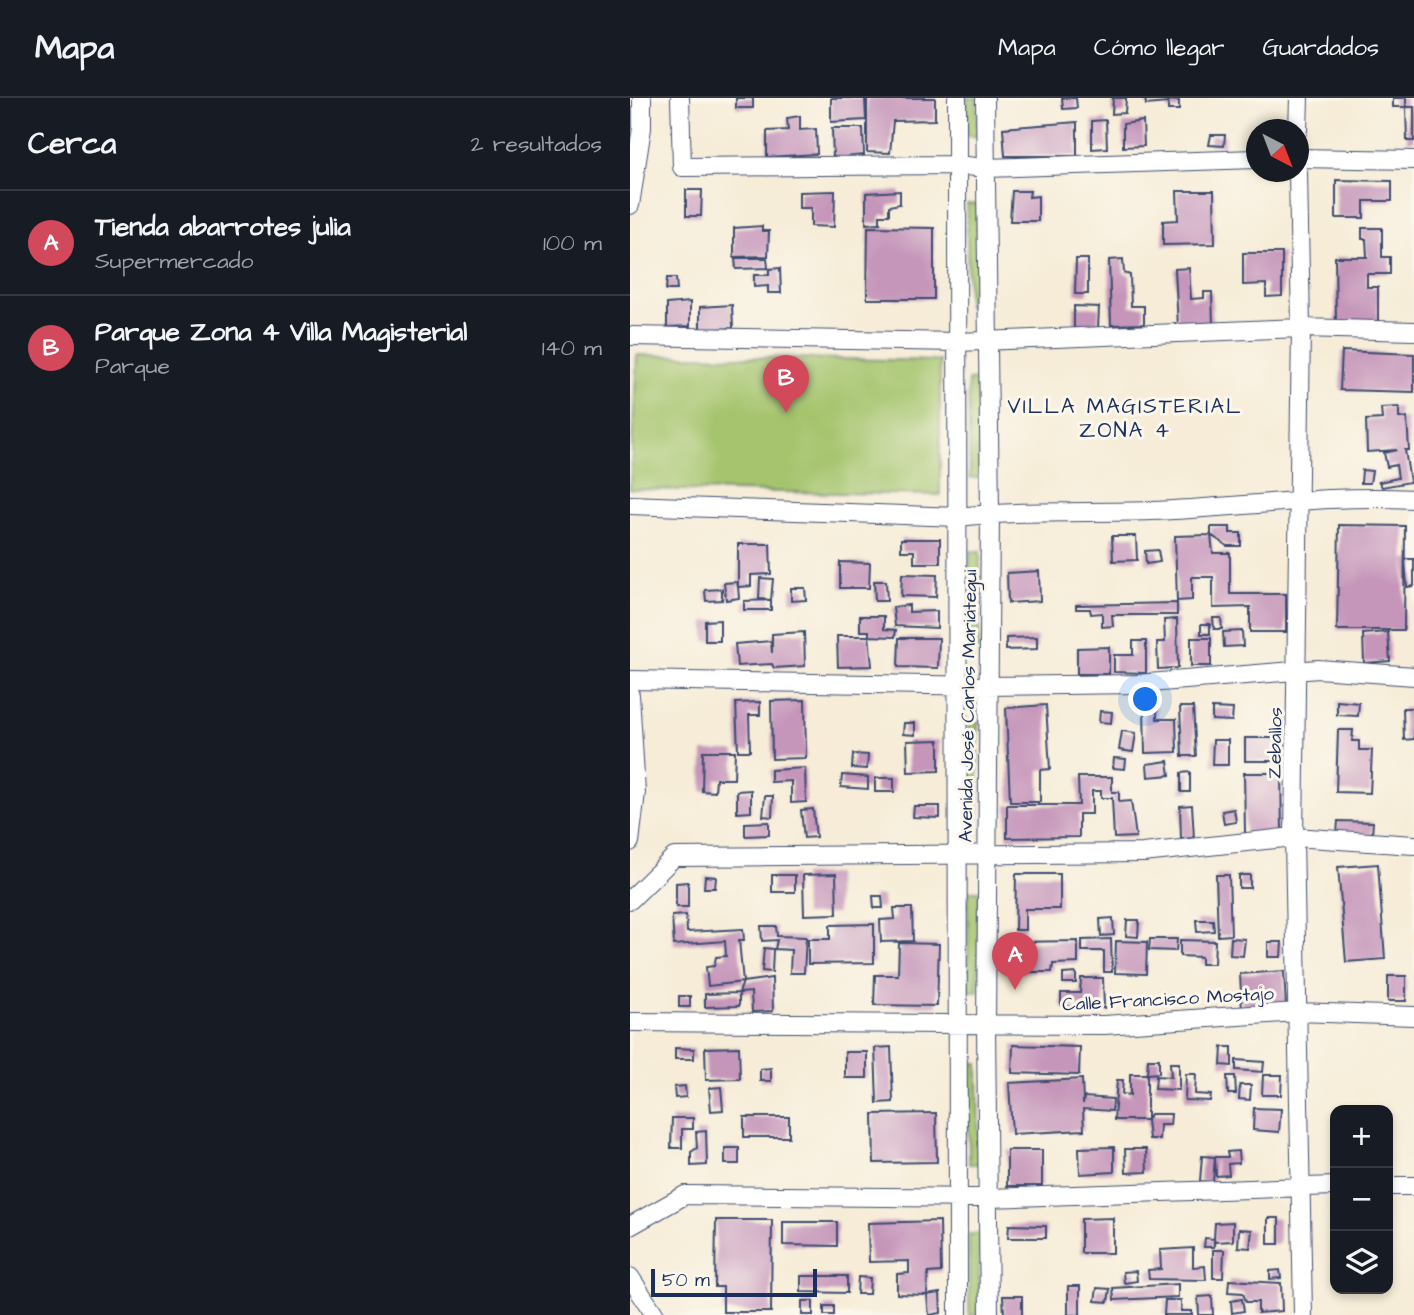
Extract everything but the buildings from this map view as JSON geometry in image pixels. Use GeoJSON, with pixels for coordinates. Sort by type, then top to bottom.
{"type":"FeatureCollection","features":[{"type":"Feature","properties":{"kind":"street"},"geometry":{"type":"LineString","coordinates":[[630,205],[642,128],[642,98]]}},
{"type":"Feature","properties":{"kind":"street"},"geometry":{"type":"LineString","coordinates":[[680,98],[682,167],[957,165],[985,168],[1246,159]]}},
{"type":"Feature","properties":{"kind":"street","name":"Avenida José Carlos Mariátegui"},"geometry":{"type":"LineString","coordinates":[[957,98],[958,1315]]}},
{"type":"Feature","properties":{"kind":"street","name":"Avenida José Carlos Mariátegui"},"geometry":{"type":"LineString","coordinates":[[985,98],[990,513],[986,686],[989,1315]]}},
{"type":"Feature","properties":{"kind":"street"},"geometry":{"type":"LineString","coordinates":[[1298,119],[1299,98]]}},
{"type":"Feature","properties":{"kind":"street"},"geometry":{"type":"LineString","coordinates":[[1309,158],[1414,160]]}},
{"type":"Feature","properties":{"kind":"street","name":"Zeballos"},"geometry":{"type":"LineString","coordinates":[[1298,182],[1301,328],[1294,838],[1303,1315]]}},
{"type":"Feature","properties":{"kind":"street"},"geometry":{"type":"LineString","coordinates":[[630,336],[958,342],[1301,328],[1414,331]]}},
{"type":"Feature","properties":{"kind":"street"},"geometry":{"type":"LineString","coordinates":[[630,505],[958,517],[990,513],[1154,511],[1298,499],[1414,499]]}},
{"type":"Feature","properties":{"kind":"street"},"geometry":{"type":"LineString","coordinates":[[630,680],[986,686],[1137,684],[1296,671],[1414,676]]}},
{"type":"Feature","properties":{"kind":"street"},"geometry":{"type":"LineString","coordinates":[[630,695],[636,792],[630,842]]}},
{"type":"Feature","properties":{"kind":"street"},"geometry":{"type":"LineString","coordinates":[[630,900],[674,857],[1143,853],[1294,838],[1414,845]]}},
{"type":"Feature","properties":{"kind":"street","name":"Calle Francisco Mostajo"},"geometry":{"type":"LineString","coordinates":[[630,1023],[1104,1026],[1297,1012],[1414,1016]]}},
{"type":"Feature","properties":{"kind":"street"},"geometry":{"type":"LineString","coordinates":[[630,1226],[685,1195],[988,1198],[1330,1186]]}},
{"type":"Feature","properties":{"kind":"street"},"geometry":{"type":"LineString","coordinates":[[1393,1186],[1414,1186]]}},
{"type":"Feature","properties":{"kind":"street"},"geometry":{"type":"LineString","coordinates":[[630,1277],[655,1315]]}},
{"type":"Feature","properties":{"kind":"green space"},"geometry":{"type":"Polygon","coordinates":[[[967,98],[977,98],[977,136],[967,136],[967,98]]]}},
{"type":"Feature","properties":{"kind":"green space"},"geometry":{"type":"Polygon","coordinates":[[[967,204],[977,204],[978,306],[968,306],[967,204]]]}},
{"type":"Feature","properties":{"kind":"green space"},"geometry":{"type":"Polygon","coordinates":[[[637,355],[940,361],[940,495],[630,489],[637,355]]]}},
{"type":"Feature","properties":{"kind":"green space"},"geometry":{"type":"Polygon","coordinates":[[[968,380],[978,380],[980,478],[970,478],[968,380]]]}},
{"type":"Feature","properties":{"kind":"green space"},"geometry":{"type":"Polygon","coordinates":[[[970,551],[980,552],[979,650],[970,650],[970,551]]]}},
{"type":"Feature","properties":{"kind":"green space"},"geometry":{"type":"Polygon","coordinates":[[[969,721],[978,721],[978,818],[967,818],[969,721]]]}},
{"type":"Feature","properties":{"kind":"green space"},"geometry":{"type":"Polygon","coordinates":[[[968,891],[979,891],[978,991],[968,991],[968,891]]]}},
{"type":"Feature","properties":{"kind":"green space"},"geometry":{"type":"Polygon","coordinates":[[[968,1063],[978,1063],[979,1164],[969,1164],[968,1063]]]}},
{"type":"Feature","properties":{"kind":"green space"},"geometry":{"type":"Polygon","coordinates":[[[969,1234],[979,1234],[979,1315],[969,1315],[969,1234]]]}},
{"type":"Feature","properties":{"kind":"place","name":"Parque Zona 4 Villa Magisterial"},"geometry":{"type":"Point","coordinates":[786,413]}},
{"type":"Feature","properties":{"kind":"place","name":"Tienda abarrotes julia"},"geometry":{"type":"Point","coordinates":[1015,990]}},
{"type":"Feature","properties":{"kind":"district","name":"VILLA MAGISTERIAL ZONA 4"},"geometry":{"type":"Point","coordinates":[1125,418]}}]}
